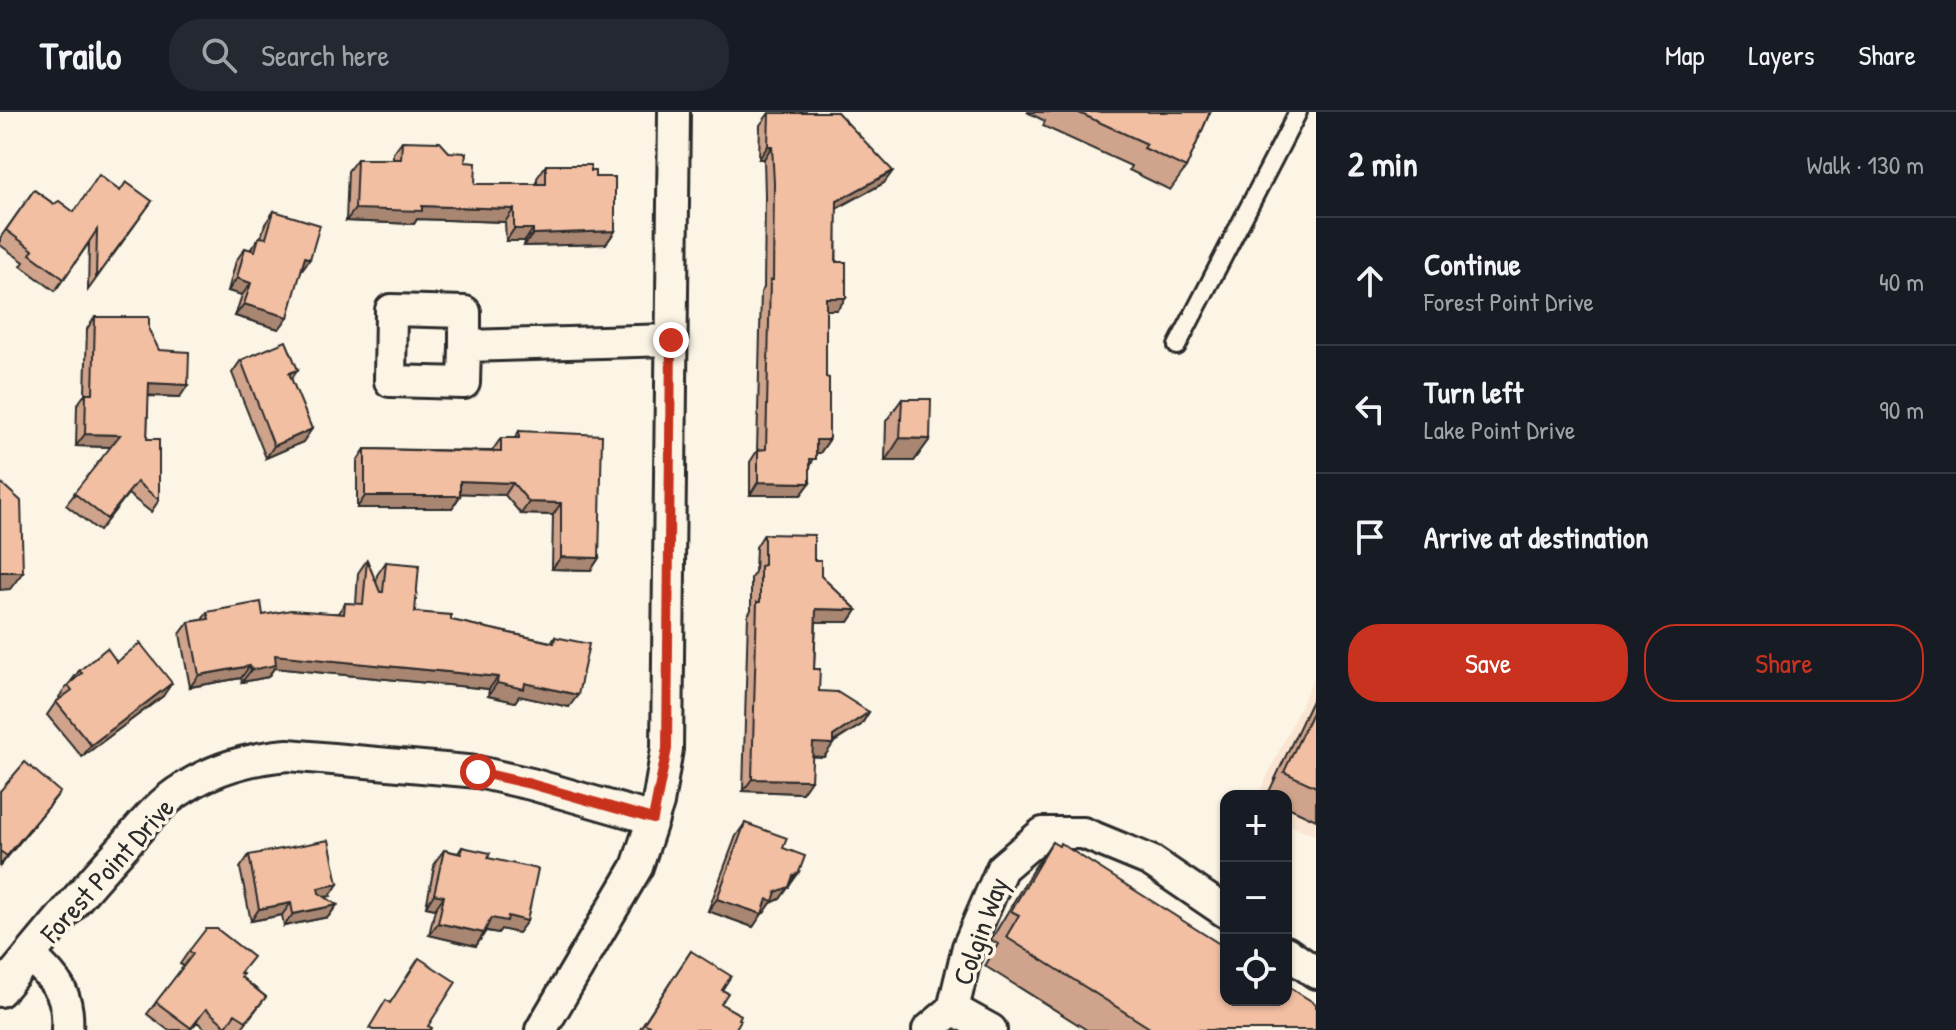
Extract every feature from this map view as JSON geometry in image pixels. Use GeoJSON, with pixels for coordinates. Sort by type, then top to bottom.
{"type":"FeatureCollection","features":[{"type":"Feature","properties":{"kind":"street"},"geometry":{"type":"LineString","coordinates":[[541,1030],[637,867],[653,819],[667,749],[674,112]]}},
{"type":"Feature","properties":{"kind":"street"},"geometry":{"type":"LineString","coordinates":[[465,346],[671,340]]}},
{"type":"Feature","properties":{"kind":"street","name":"Forest Point Drive"},"geometry":{"type":"LineString","coordinates":[[0,991],[94,878],[155,811],[181,789],[212,772],[265,757],[288,755],[478,772],[653,819]]}},
{"type":"Feature","properties":{"kind":"street","name":"Colgin Way"},"geometry":{"type":"LineString","coordinates":[[953,1009],[968,947],[1002,868],[1043,833],[1083,833],[1151,861],[1220,908]]}},
{"type":"Feature","properties":{"kind":"street","name":"Forest Point Drive"},"geometry":{"type":"LineString","coordinates":[[30,955],[60,985],[68,1014],[67,1030]]}},
{"type":"Feature","properties":{"kind":"street"},"geometry":{"type":"LineString","coordinates":[[1292,956],[1316,973]]}},
{"type":"Feature","properties":{"kind":"street"},"geometry":{"type":"LineString","coordinates":[[928,1030],[953,1009],[991,1030]]}},
{"type":"Feature","properties":{"kind":"lane"},"geometry":{"type":"LineString","coordinates":[[1177,346],[1298,112]]}},
{"type":"Feature","properties":{"kind":"shaded area"},"geometry":{"type":"Polygon","coordinates":[[[1316,673],[1316,835],[1292,826],[1292,790],[1261,790],[1316,673]]]}},
{"type":"Feature","properties":{"kind":"building"},"geometry":{"type":"Polygon","coordinates":[[[837,112],[893,171],[837,201],[836,262],[846,262],[846,298],[826,298],[829,440],[816,440],[816,459],[810,459],[810,483],[758,482],[758,450],[766,449],[770,280],[773,280],[774,183],[772,146],[768,146],[769,113],[837,112]]]}},
{"type":"Feature","properties":{"kind":"building"},"geometry":{"type":"Polygon","coordinates":[[[1077,112],[1210,112],[1186,168],[1144,148],[1147,144],[1077,112]]]}},
{"type":"Feature","properties":{"kind":"building"},"geometry":{"type":"Polygon","coordinates":[[[402,141],[440,142],[449,152],[466,153],[465,162],[476,163],[475,184],[546,184],[546,165],[591,165],[595,177],[615,177],[615,231],[533,234],[533,229],[514,229],[514,209],[422,206],[422,211],[355,209],[357,159],[401,159],[402,141]]]}},
{"type":"Feature","properties":{"kind":"building"},"geometry":{"type":"Polygon","coordinates":[[[99,175],[120,191],[126,182],[152,201],[96,277],[97,230],[64,279],[30,254],[33,250],[6,230],[34,190],[54,204],[59,201],[74,212],[99,175]]]}},
{"type":"Feature","properties":{"kind":"building"},"geometry":{"type":"Polygon","coordinates":[[[274,211],[320,225],[310,259],[305,257],[288,317],[244,304],[251,283],[237,278],[245,248],[255,251],[259,237],[266,238],[274,211]]]}},
{"type":"Feature","properties":{"kind":"building"},"geometry":{"type":"Polygon","coordinates":[[[95,317],[149,317],[149,330],[159,350],[189,352],[188,385],[149,383],[147,439],[159,439],[159,500],[137,482],[107,519],[74,493],[120,435],[85,434],[86,393],[93,393],[95,317]]]}},
{"type":"Feature","properties":{"kind":"building"},"geometry":{"type":"Polygon","coordinates":[[[286,341],[298,370],[289,373],[312,429],[274,446],[241,360],[286,341]]]}},
{"type":"Feature","properties":{"kind":"building"},"geometry":{"type":"Polygon","coordinates":[[[902,399],[931,399],[930,439],[900,438],[902,399]]]}},
{"type":"Feature","properties":{"kind":"building"},"geometry":{"type":"Polygon","coordinates":[[[519,431],[602,435],[599,558],[561,557],[561,503],[529,502],[513,483],[460,481],[460,496],[365,496],[365,449],[501,452],[501,438],[519,438],[519,431]]]}},
{"type":"Feature","properties":{"kind":"building"},"geometry":{"type":"Polygon","coordinates":[[[0,482],[21,501],[23,572],[0,572],[0,482]]]}},
{"type":"Feature","properties":{"kind":"building"},"geometry":{"type":"Polygon","coordinates":[[[764,534],[814,535],[814,560],[821,560],[821,576],[857,610],[816,609],[814,669],[820,669],[819,691],[837,692],[869,712],[833,736],[833,744],[813,743],[811,780],[752,779],[757,602],[760,602],[760,566],[764,565],[764,534]]]}},
{"type":"Feature","properties":{"kind":"building"},"geometry":{"type":"Polygon","coordinates":[[[367,560],[380,592],[383,592],[386,562],[419,565],[415,612],[451,615],[451,620],[554,643],[555,637],[589,644],[578,695],[525,683],[524,689],[497,683],[498,677],[275,655],[276,665],[199,675],[189,622],[209,619],[207,612],[261,602],[263,615],[291,610],[344,614],[345,603],[363,604],[367,560]]]}},
{"type":"Feature","properties":{"kind":"building"},"geometry":{"type":"Polygon","coordinates":[[[140,643],[172,683],[91,745],[56,702],[72,690],[68,685],[82,673],[79,671],[107,648],[117,662],[140,643]]]}},
{"type":"Feature","properties":{"kind":"building"},"geometry":{"type":"Polygon","coordinates":[[[1316,704],[1316,787],[1284,772],[1316,704]]]}},
{"type":"Feature","properties":{"kind":"building"},"geometry":{"type":"Polygon","coordinates":[[[25,762],[60,792],[7,856],[0,851],[0,791],[25,762]]]}},
{"type":"Feature","properties":{"kind":"building"},"geometry":{"type":"Polygon","coordinates":[[[745,823],[787,838],[783,848],[805,856],[789,887],[776,892],[773,901],[767,899],[762,914],[717,899],[745,823]]]}},
{"type":"Feature","properties":{"kind":"building"},"geometry":{"type":"Polygon","coordinates":[[[329,840],[338,884],[318,888],[319,893],[337,905],[293,914],[291,903],[259,909],[249,855],[329,840]]]}},
{"type":"Feature","properties":{"kind":"building"},"geometry":{"type":"Polygon","coordinates":[[[1052,842],[1059,846],[1060,843],[1220,944],[1220,1006],[1292,1006],[1292,989],[1316,1004],[1316,1030],[1153,1030],[1006,937],[1019,915],[1011,911],[1052,842]]]}},
{"type":"Feature","properties":{"kind":"building"},"geometry":{"type":"Polygon","coordinates":[[[462,847],[490,853],[488,858],[538,869],[527,921],[508,916],[507,921],[491,918],[484,933],[438,923],[444,896],[434,894],[444,850],[461,854],[462,847]]]}},
{"type":"Feature","properties":{"kind":"building"},"geometry":{"type":"Polygon","coordinates":[[[206,929],[217,929],[253,957],[240,973],[243,974],[241,977],[266,997],[246,1021],[235,1014],[226,1026],[206,1009],[191,1028],[156,1002],[193,954],[189,951],[206,929]]]}},
{"type":"Feature","properties":{"kind":"building"},"geometry":{"type":"Polygon","coordinates":[[[691,951],[731,976],[722,990],[728,993],[721,1004],[741,1015],[735,1030],[652,1030],[644,1023],[691,951]]]}},
{"type":"Feature","properties":{"kind":"building"},"geometry":{"type":"Polygon","coordinates":[[[419,958],[456,982],[428,1026],[431,1030],[369,1028],[386,1000],[390,1003],[419,958]]]}},
{"type":"Feature","properties":{"kind":"route"},"geometry":{"type":"LineString","coordinates":[[478,772],[653,819],[667,749],[671,340]]}}]}
